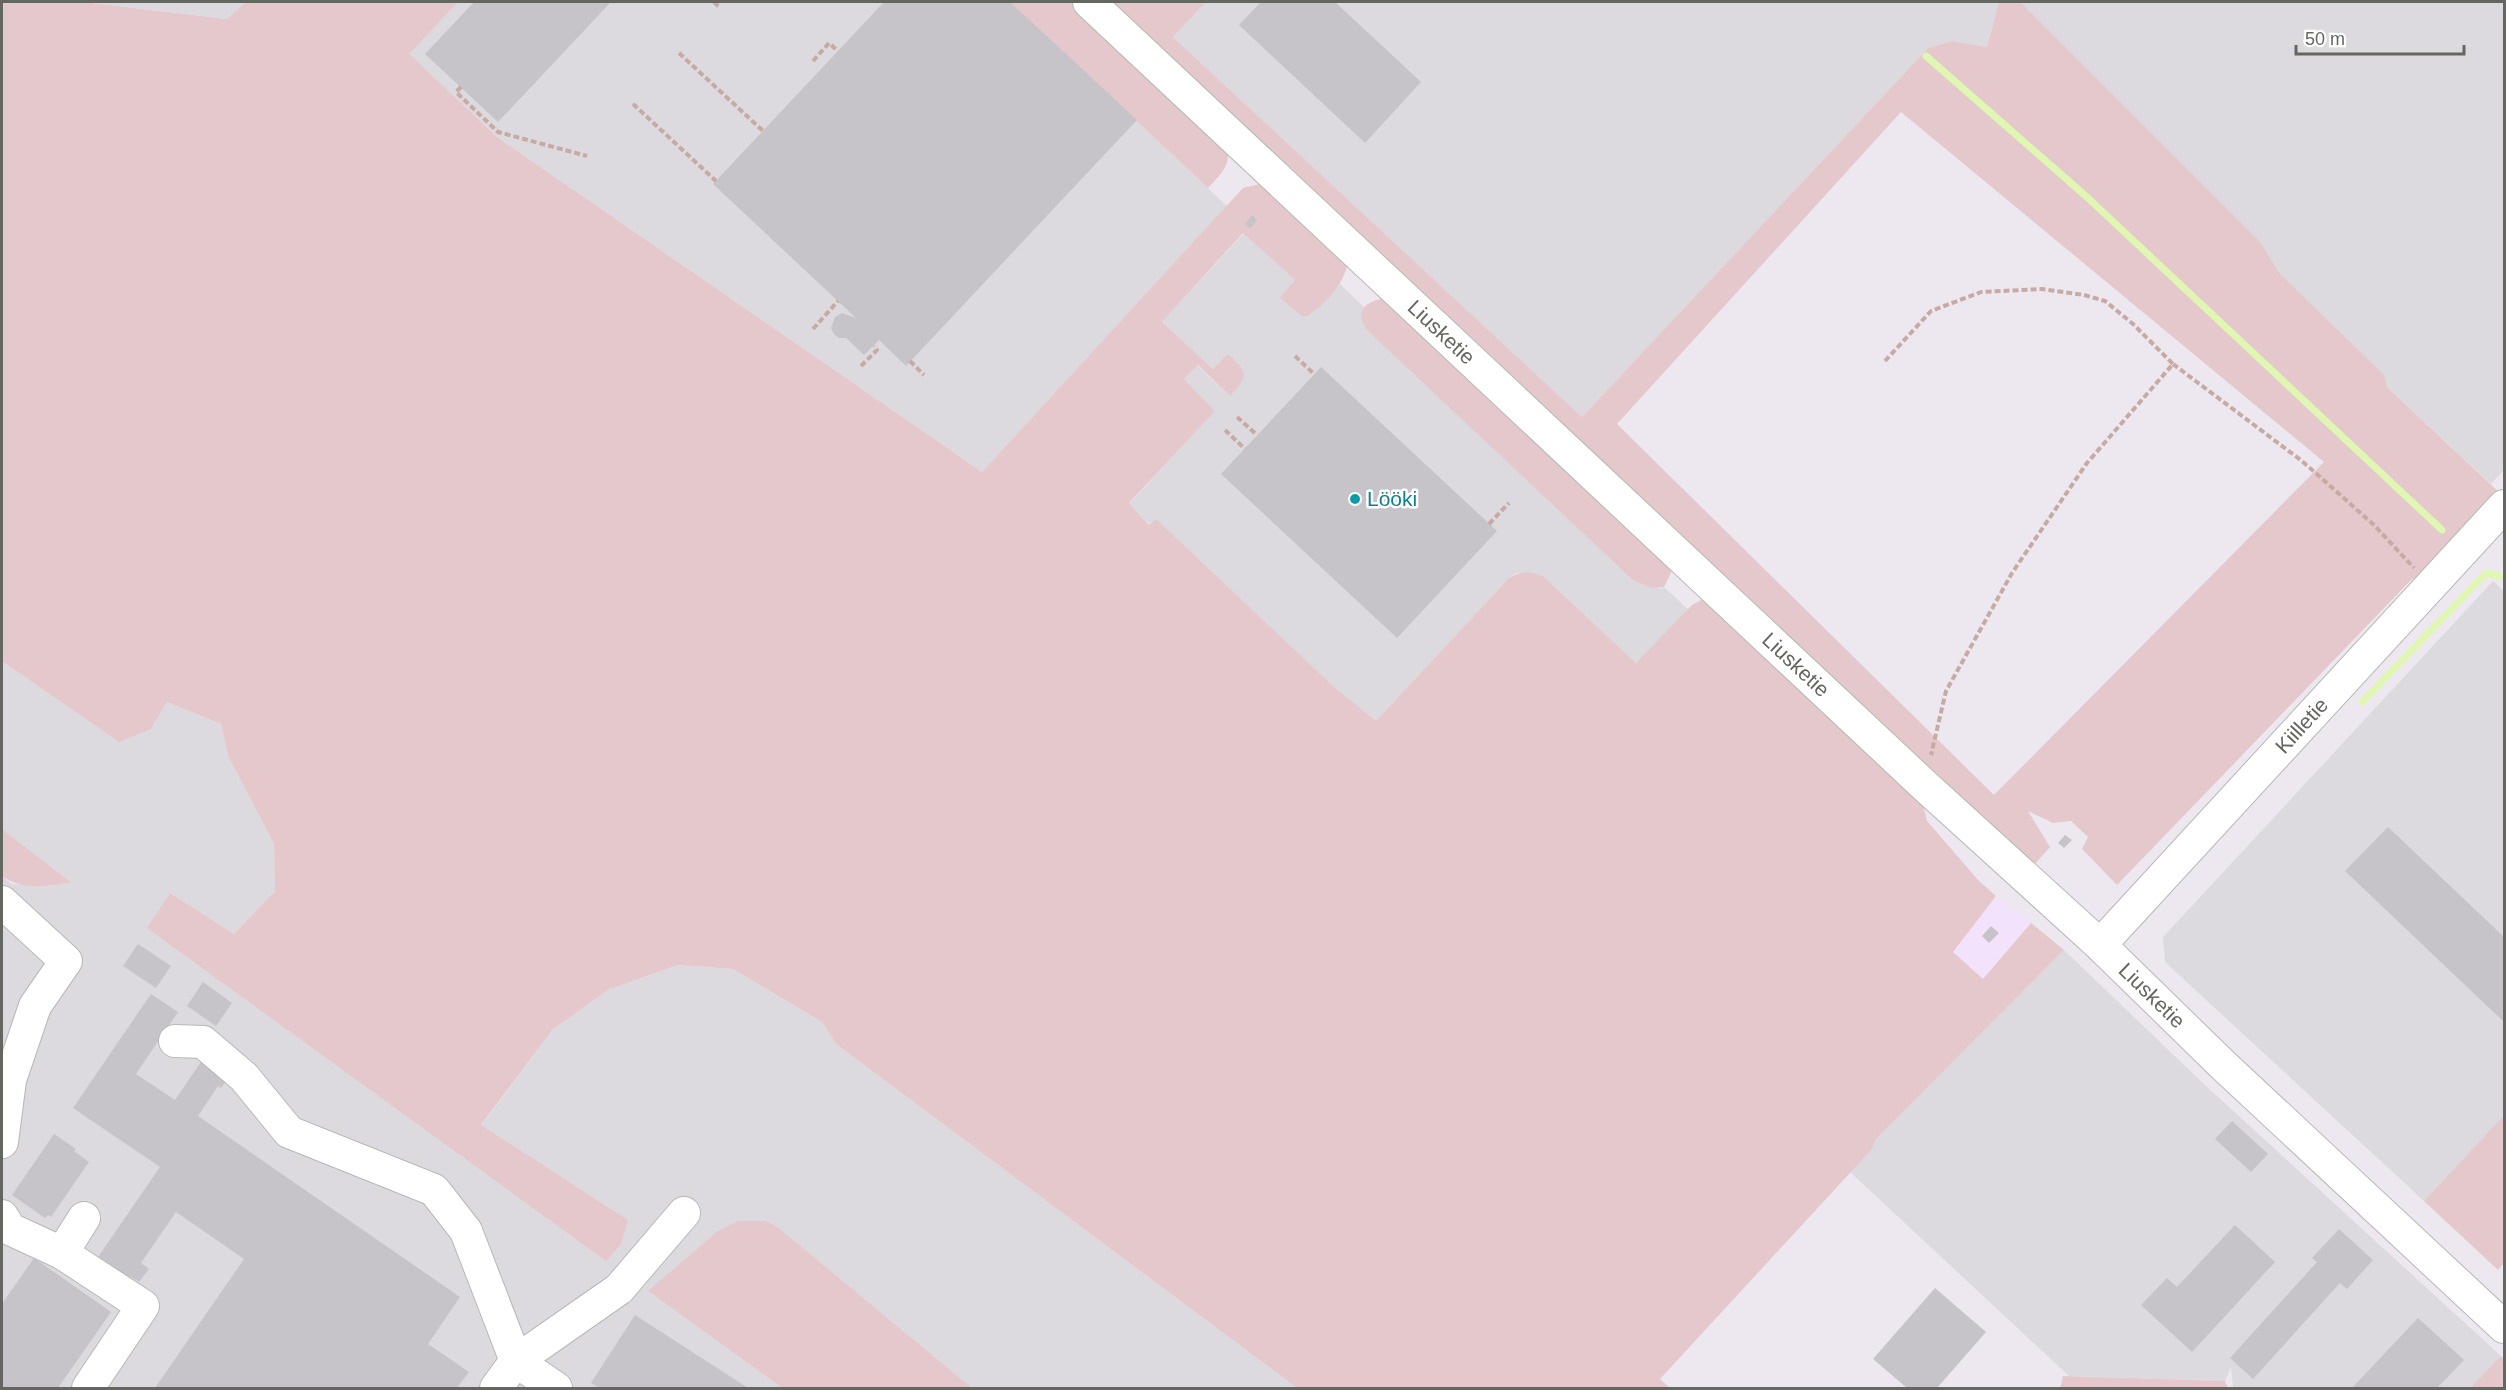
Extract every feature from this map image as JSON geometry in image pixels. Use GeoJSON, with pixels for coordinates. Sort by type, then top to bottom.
{"type":"FeatureCollection","features":[{"type":"Feature","properties":{"kind":"street","name":"Liusketie"},"geometry":{"type":"LineString","coordinates":[[1089,2],[1924,785],[2100,945],[2223,1065],[2505,1326]]}},
{"type":"Feature","properties":{"kind":"street","name":"Kiilletie"},"geometry":{"type":"LineString","coordinates":[[2100,945],[2505,506]]}},
{"type":"Feature","properties":{"kind":"street"},"geometry":{"type":"LineString","coordinates":[[2,902],[66,961],[35,1006],[10,1080],[2,1142]]}},
{"type":"Feature","properties":{"kind":"street"},"geometry":{"type":"LineString","coordinates":[[175,1041],[203,1042],[244,1077],[289,1132],[434,1191],[466,1231],[516,1361],[556,1389]]}},
{"type":"Feature","properties":{"kind":"street"},"geometry":{"type":"LineString","coordinates":[[496,1389],[516,1361],[619,1289],[684,1213]]}},
{"type":"Feature","properties":{"kind":"street"},"geometry":{"type":"LineString","coordinates":[[62,1253],[84,1218]]}},
{"type":"Feature","properties":{"kind":"street"},"geometry":{"type":"LineString","coordinates":[[4,1229],[62,1253],[143,1306],[87,1389]]}},
{"type":"Feature","properties":{"kind":"path"},"geometry":{"type":"LineString","coordinates":[[714,2],[719,7]]}},
{"type":"Feature","properties":{"kind":"path"},"geometry":{"type":"LineString","coordinates":[[813,61],[829,43],[838,51]]}},
{"type":"Feature","properties":{"kind":"path"},"geometry":{"type":"LineString","coordinates":[[679,52],[763,131]]}},
{"type":"Feature","properties":{"kind":"path"},"geometry":{"type":"LineString","coordinates":[[461,87],[456,92],[498,132],[587,156]]}},
{"type":"Feature","properties":{"kind":"path"},"geometry":{"type":"LineString","coordinates":[[633,104],[716,181]]}},
{"type":"Feature","properties":{"kind":"path"},"geometry":{"type":"LineString","coordinates":[[1886,361],[1931,311],[1981,292],[2042,289],[2084,294],[2105,302],[2133,324],[2173,363],[2302,461],[2374,525],[2431,587]]}},
{"type":"Feature","properties":{"kind":"path"},"geometry":{"type":"LineString","coordinates":[[813,329],[837,301]]}},
{"type":"Feature","properties":{"kind":"path"},"geometry":{"type":"LineString","coordinates":[[861,366],[877,350],[874,346]]}},
{"type":"Feature","properties":{"kind":"path"},"geometry":{"type":"LineString","coordinates":[[1295,356],[1314,375]]}},
{"type":"Feature","properties":{"kind":"path"},"geometry":{"type":"LineString","coordinates":[[910,361],[924,375]]}},
{"type":"Feature","properties":{"kind":"path"},"geometry":{"type":"LineString","coordinates":[[1924,785],[1946,691],[2012,573],[2086,464],[2173,363]]}},
{"type":"Feature","properties":{"kind":"path"},"geometry":{"type":"LineString","coordinates":[[1237,417],[1257,435]]}},
{"type":"Feature","properties":{"kind":"path"},"geometry":{"type":"LineString","coordinates":[[1225,430],[1245,449]]}},
{"type":"Feature","properties":{"kind":"path"},"geometry":{"type":"LineString","coordinates":[[1489,524],[1509,503]]}},
{"type":"Feature","properties":{"kind":"shaded area"},"geometry":{"type":"Polygon","coordinates":[[[2,2],[83,2],[227,19],[246,2],[458,2],[409,54],[497,137],[982,472],[1243,188],[1264,183],[1348,260],[1346,269],[1339,285],[1327,299],[1307,316],[1302,316],[1280,298],[1295,280],[1243,233],[1162,322],[1213,369],[1228,354],[1244,374],[1241,383],[1230,396],[1198,365],[1184,379],[1215,411],[1129,503],[1149,525],[1156,519],[1332,685],[1376,721],[1509,578],[1518,574],[1534,573],[1543,576],[1636,663],[1692,605],[1703,599],[1920,793],[1927,821],[1979,881],[1996,896],[1953,952],[1983,979],[2031,923],[2064,950],[1876,1139],[1872,1149],[1660,1379],[1670,1388],[1297,1388],[836,1044],[822,1022],[733,969],[678,965],[610,989],[553,1029],[481,1125],[628,1220],[621,1244],[606,1261],[147,928],[170,893],[234,934],[275,891],[274,844],[228,756],[221,724],[167,702],[151,729],[119,742],[2,661],[2,2]]]}},
{"type":"Feature","properties":{"kind":"shaded area"},"geometry":{"type":"Polygon","coordinates":[[[83,2],[246,2],[228,19],[83,2]]]}},
{"type":"Feature","properties":{"kind":"shaded area"},"geometry":{"type":"Polygon","coordinates":[[[458,2],[1010,2],[1227,206],[982,472],[497,137],[408,54],[458,2]]]}},
{"type":"Feature","properties":{"kind":"shaded area"},"geometry":{"type":"Polygon","coordinates":[[[1010,2],[1071,2],[1222,142],[1228,155],[1225,167],[1217,178],[1208,188],[1010,2]]]}},
{"type":"Feature","properties":{"kind":"shaded area"},"geometry":{"type":"Polygon","coordinates":[[[1111,2],[1206,2],[1173,37],[1582,417],[1928,48],[1952,41],[1987,47],[1999,2],[2020,2],[2260,242],[2280,274],[2384,375],[2387,387],[2502,495],[2435,568],[2411,580],[2117,885],[2082,849],[2088,837],[2071,821],[2053,823],[2028,811],[2050,847],[2034,865],[1111,2]],[[1901,112],[1617,424],[1994,795],[2324,462],[1901,112]]]}},
{"type":"Feature","properties":{"kind":"shaded area"},"geometry":{"type":"Polygon","coordinates":[[[1206,2],[2504,2],[2504,470],[2491,484],[1994,20],[1987,47],[1952,41],[1928,48],[1582,417],[1173,37],[1206,2]]]}},
{"type":"Feature","properties":{"kind":"shaded area"},"geometry":{"type":"Polygon","coordinates":[[[1244,233],[1296,281],[1313,311],[1340,284],[1364,307],[1362,311],[1660,589],[1664,587],[1689,610],[1636,663],[1543,576],[1517,573],[1509,578],[1376,721],[1332,685],[1155,519],[1150,525],[1129,504],[1214,411],[1184,379],[1197,365],[1230,396],[1228,354],[1214,370],[1162,322],[1244,233]]]}},
{"type":"Feature","properties":{"kind":"shaded area"},"geometry":{"type":"Polygon","coordinates":[[[1386,297],[1671,565],[1671,573],[1664,587],[1652,588],[1633,580],[1367,330],[1361,317],[1364,308],[1373,301],[1386,297]]]}},
{"type":"Feature","properties":{"kind":"shaded area"},"geometry":{"type":"Polygon","coordinates":[[[2493,581],[2504,591],[2504,1115],[2424,1201],[2165,962],[2163,937],[2493,581]]]}},
{"type":"Feature","properties":{"kind":"shaded area"},"geometry":{"type":"Polygon","coordinates":[[[2,661],[119,741],[151,729],[167,702],[221,724],[228,756],[274,844],[275,891],[234,934],[170,893],[148,928],[628,1220],[481,1126],[553,1029],[610,989],[678,965],[733,969],[822,1022],[836,1044],[1297,1388],[972,1388],[779,1228],[648,1291],[782,1388],[2,1388],[2,876],[12,884],[50,886],[70,881],[2,829],[2,661]]]}},
{"type":"Feature","properties":{"kind":"shaded area"},"geometry":{"type":"Polygon","coordinates":[[[2,829],[71,882],[44,886],[26,885],[18,884],[2,876],[2,829]]]}},
{"type":"Feature","properties":{"kind":"shaded area"},"geometry":{"type":"Polygon","coordinates":[[[1996,896],[2031,923],[1983,979],[1952,952],[1996,896]]]}},
{"type":"Feature","properties":{"kind":"shaded area"},"geometry":{"type":"Polygon","coordinates":[[[2064,950],[2205,1085],[2501,1356],[2470,1388],[2233,1388],[2231,1367],[2225,1381],[2069,1376],[1850,1172],[1872,1149],[1876,1139],[2064,950]]]}},
{"type":"Feature","properties":{"kind":"shaded area"},"geometry":{"type":"Polygon","coordinates":[[[2504,1115],[2504,1263],[2498,1270],[2424,1201],[2504,1115]]]}},
{"type":"Feature","properties":{"kind":"shaded area"},"geometry":{"type":"Polygon","coordinates":[[[738,1221],[766,1221],[779,1228],[972,1388],[782,1388],[648,1291],[718,1231],[738,1221]]]}},
{"type":"Feature","properties":{"kind":"shaded area"},"geometry":{"type":"Polygon","coordinates":[[[2501,1356],[2504,1359],[2504,1388],[2470,1388],[2501,1356]]]}},
{"type":"Feature","properties":{"kind":"shaded area"},"geometry":{"type":"Polygon","coordinates":[[[2063,1376],[2225,1381],[2228,1388],[2060,1388],[2063,1376]]]}},
{"type":"Feature","properties":{"kind":"building"},"geometry":{"type":"Polygon","coordinates":[[[474,2],[611,2],[498,122],[425,54],[474,2]]]}},
{"type":"Feature","properties":{"kind":"building"},"geometry":{"type":"Polygon","coordinates":[[[884,2],[1010,2],[1137,120],[906,366],[879,340],[864,355],[846,338],[839,338],[834,334],[831,328],[835,317],[842,313],[856,318],[713,184],[884,2]]]}},
{"type":"Feature","properties":{"kind":"building"},"geometry":{"type":"Polygon","coordinates":[[[1261,2],[1335,2],[1421,82],[1365,143],[1239,25],[1261,2]]]}},
{"type":"Feature","properties":{"kind":"building"},"geometry":{"type":"Polygon","coordinates":[[[1252,215],[1257,220],[1250,229],[1245,224],[1252,215]]]}},
{"type":"Feature","properties":{"kind":"building","name":"Lööki"},"geometry":{"type":"Polygon","coordinates":[[[1321,367],[1497,531],[1397,638],[1221,474],[1321,367]]]}},
{"type":"Feature","properties":{"kind":"building"},"geometry":{"type":"Polygon","coordinates":[[[2388,827],[2504,937],[2504,1022],[2345,871],[2388,827]]]}},
{"type":"Feature","properties":{"kind":"building"},"geometry":{"type":"Polygon","coordinates":[[[2065,835],[2072,840],[2064,848],[2058,843],[2065,835]]]}},
{"type":"Feature","properties":{"kind":"building"},"geometry":{"type":"Polygon","coordinates":[[[1991,926],[1999,933],[1989,943],[1982,936],[1991,926]]]}},
{"type":"Feature","properties":{"kind":"building"},"geometry":{"type":"Polygon","coordinates":[[[138,944],[171,966],[156,988],[123,966],[138,944]]]}},
{"type":"Feature","properties":{"kind":"building"},"geometry":{"type":"Polygon","coordinates":[[[203,982],[232,1003],[216,1026],[187,1006],[203,982]]]}},
{"type":"Feature","properties":{"kind":"building"},"geometry":{"type":"Polygon","coordinates":[[[151,994],[178,1012],[136,1074],[175,1100],[205,1056],[231,1074],[221,1088],[218,1086],[198,1116],[460,1297],[428,1344],[469,1372],[457,1388],[155,1388],[244,1259],[176,1212],[141,1263],[149,1269],[139,1282],[131,1277],[130,1279],[98,1257],[160,1167],[73,1108],[151,994]]]}},
{"type":"Feature","properties":{"kind":"building"},"geometry":{"type":"Polygon","coordinates":[[[2232,1121],[2268,1154],[2251,1172],[2215,1139],[2232,1121]]]}},
{"type":"Feature","properties":{"kind":"building"},"geometry":{"type":"Polygon","coordinates":[[[54,1134],[76,1149],[74,1151],[89,1162],[51,1217],[48,1215],[45,1218],[12,1195],[54,1134]]]}},
{"type":"Feature","properties":{"kind":"building"},"geometry":{"type":"Polygon","coordinates":[[[2235,1225],[2275,1262],[2192,1352],[2141,1305],[2167,1278],[2177,1287],[2235,1225]]]}},
{"type":"Feature","properties":{"kind":"building"},"geometry":{"type":"Polygon","coordinates":[[[2339,1229],[2373,1260],[2347,1289],[2340,1283],[2253,1379],[2230,1358],[2317,1262],[2312,1258],[2339,1229]]]}},
{"type":"Feature","properties":{"kind":"building"},"geometry":{"type":"Polygon","coordinates":[[[34,1258],[111,1312],[58,1388],[2,1388],[2,1304],[34,1258]]]}},
{"type":"Feature","properties":{"kind":"building"},"geometry":{"type":"Polygon","coordinates":[[[1935,1288],[1986,1332],[1937,1388],[1907,1388],[1873,1359],[1935,1288]]]}},
{"type":"Feature","properties":{"kind":"building"},"geometry":{"type":"Polygon","coordinates":[[[635,1315],[748,1388],[600,1388],[591,1383],[635,1315]]]}},
{"type":"Feature","properties":{"kind":"building"},"geometry":{"type":"Polygon","coordinates":[[[2418,1318],[2464,1360],[2437,1388],[2352,1388],[2418,1318]]]}},
{"type":"Feature","properties":{"kind":"waterway"},"geometry":{"type":"LineString","coordinates":[[1926,56],[2088,198],[2442,530]]}},
{"type":"Feature","properties":{"kind":"waterway"},"geometry":{"type":"LineString","coordinates":[[2362,702],[2486,573],[2504,577]]}},
{"type":"Feature","properties":{"kind":"place","name":"Lööki"},"geometry":{"type":"Point","coordinates":[1355,499]}}]}
